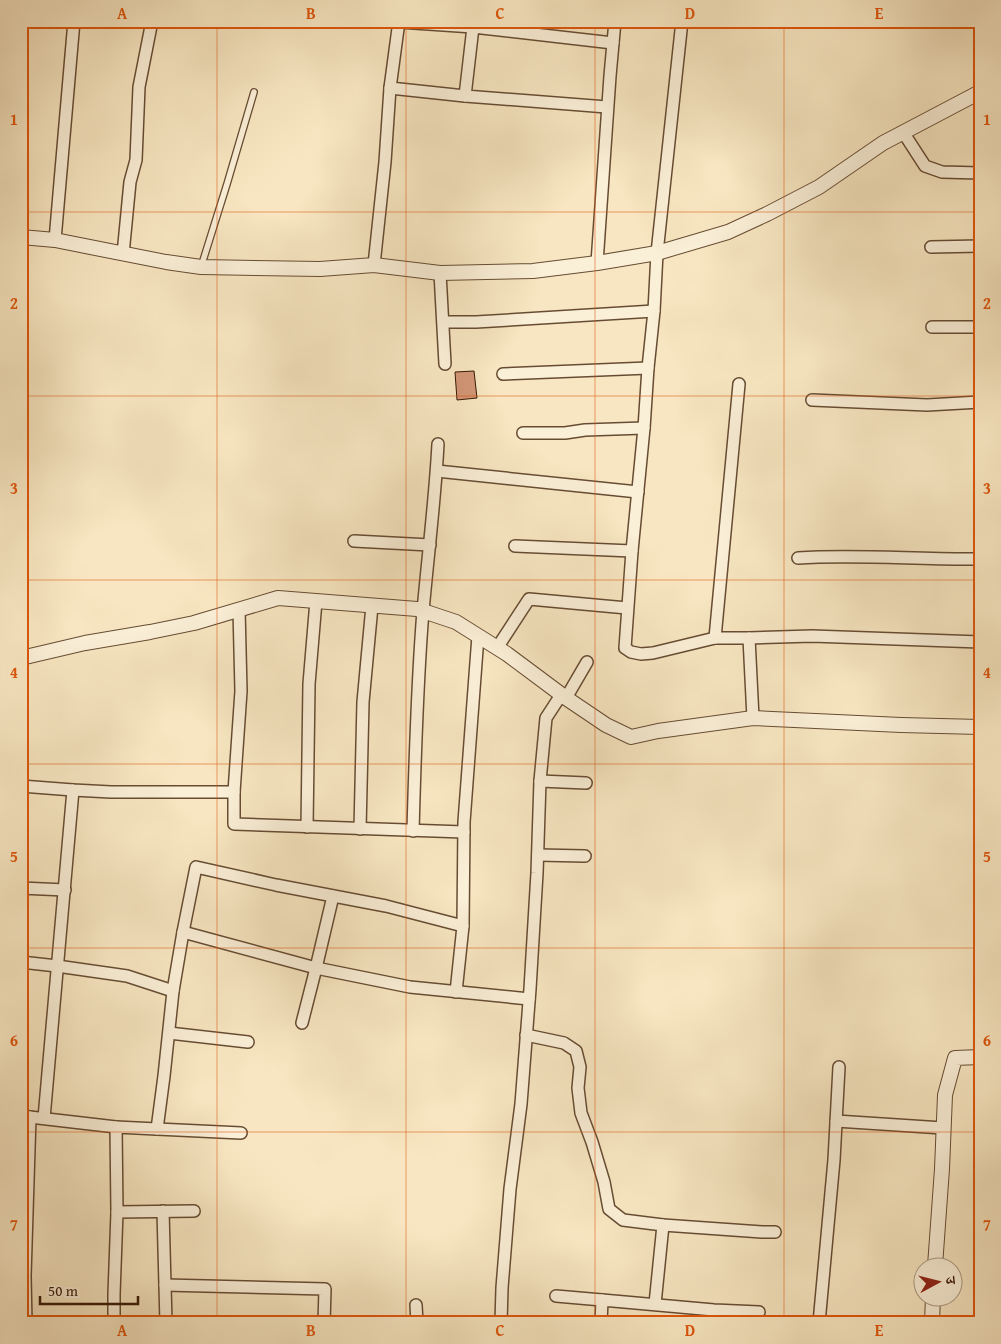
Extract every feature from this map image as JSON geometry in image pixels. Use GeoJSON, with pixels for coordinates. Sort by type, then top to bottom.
{"type":"FeatureCollection","features":[{"type":"Feature","properties":{"kind":"street"},"geometry":{"type":"LineString","coordinates":[[54,240],[74,21]]}},
{"type":"Feature","properties":{"kind":"street"},"geometry":{"type":"LineString","coordinates":[[123,254],[130,182],[136,160],[139,87],[152,21]]}},
{"type":"Feature","properties":{"kind":"street"},"geometry":{"type":"LineString","coordinates":[[597,263],[607,107],[615,21]]}},
{"type":"Feature","properties":{"kind":"street"},"geometry":{"type":"LineString","coordinates":[[682,21],[657,253],[654,311],[625,648],[631,652],[641,654],[653,653],[715,638],[812,636],[980,642]]}},
{"type":"Feature","properties":{"kind":"street"},"geometry":{"type":"LineString","coordinates":[[374,266],[385,162],[390,88],[399,22],[473,27],[613,43]]}},
{"type":"Feature","properties":{"kind":"street"},"geometry":{"type":"LineString","coordinates":[[465,96],[473,27]]}},
{"type":"Feature","properties":{"kind":"street"},"geometry":{"type":"LineString","coordinates":[[390,88],[607,107]]}},
{"type":"Feature","properties":{"kind":"street"},"geometry":{"type":"LineString","coordinates":[[21,238],[54,240],[166,262],[202,267],[320,269],[374,266],[440,273],[533,271],[597,263],[657,253],[728,232],[819,187],[883,143],[980,92]]}},
{"type":"Feature","properties":{"kind":"street"},"geometry":{"type":"LineString","coordinates":[[903,132],[925,166],[942,172],[980,173]]}},
{"type":"Feature","properties":{"kind":"street"},"geometry":{"type":"LineString","coordinates":[[931,247],[980,246]]}},
{"type":"Feature","properties":{"kind":"street"},"geometry":{"type":"LineString","coordinates":[[440,273],[445,364]]}},
{"type":"Feature","properties":{"kind":"street"},"geometry":{"type":"LineString","coordinates":[[444,322],[503,321],[654,311]]}},
{"type":"Feature","properties":{"kind":"street"},"geometry":{"type":"LineString","coordinates":[[932,327],[980,327]]}},
{"type":"Feature","properties":{"kind":"street"},"geometry":{"type":"LineString","coordinates":[[503,374],[648,368]]}},
{"type":"Feature","properties":{"kind":"street"},"geometry":{"type":"LineString","coordinates":[[715,638],[739,384]]}},
{"type":"Feature","properties":{"kind":"street"},"geometry":{"type":"LineString","coordinates":[[812,400],[927,405],[980,402]]}},
{"type":"Feature","properties":{"kind":"street"},"geometry":{"type":"LineString","coordinates":[[523,434],[644,428]]}},
{"type":"Feature","properties":{"kind":"street"},"geometry":{"type":"LineString","coordinates":[[413,831],[415,727],[438,444]]}},
{"type":"Feature","properties":{"kind":"street"},"geometry":{"type":"LineString","coordinates":[[437,471],[638,492]]}},
{"type":"Feature","properties":{"kind":"street"},"geometry":{"type":"LineString","coordinates":[[354,542],[430,544]]}},
{"type":"Feature","properties":{"kind":"street"},"geometry":{"type":"LineString","coordinates":[[515,546],[632,551]]}},
{"type":"Feature","properties":{"kind":"street"},"geometry":{"type":"LineString","coordinates":[[798,558],[828,556],[946,560],[980,559]]}},
{"type":"Feature","properties":{"kind":"street"},"geometry":{"type":"LineString","coordinates":[[21,658],[85,643],[194,623],[278,598],[417,610],[456,622],[497,648],[606,725],[631,737],[658,731],[754,718],[980,727]]}},
{"type":"Feature","properties":{"kind":"street"},"geometry":{"type":"LineString","coordinates":[[497,648],[529,599],[627,608]]}},
{"type":"Feature","properties":{"kind":"street"},"geometry":{"type":"LineString","coordinates":[[306,827],[308,684],[316,601]]}},
{"type":"Feature","properties":{"kind":"street"},"geometry":{"type":"LineString","coordinates":[[360,829],[363,702],[372,606]]}},
{"type":"Feature","properties":{"kind":"street"},"geometry":{"type":"LineString","coordinates":[[239,609],[240,691],[234,824],[464,832]]}},
{"type":"Feature","properties":{"kind":"street"},"geometry":{"type":"LineString","coordinates":[[456,992],[462,926],[464,832],[478,636]]}},
{"type":"Feature","properties":{"kind":"street"},"geometry":{"type":"LineString","coordinates":[[749,638],[754,718]]}},
{"type":"Feature","properties":{"kind":"street"},"geometry":{"type":"LineString","coordinates":[[501,1323],[510,1189],[529,1000],[538,855],[540,781],[546,718],[588,662]]}},
{"type":"Feature","properties":{"kind":"street"},"geometry":{"type":"LineString","coordinates":[[540,781],[586,783]]}},
{"type":"Feature","properties":{"kind":"street"},"geometry":{"type":"LineString","coordinates":[[21,786],[111,792],[234,792]]}},
{"type":"Feature","properties":{"kind":"street"},"geometry":{"type":"LineString","coordinates":[[44,1118],[73,790]]}},
{"type":"Feature","properties":{"kind":"street"},"geometry":{"type":"LineString","coordinates":[[538,855],[586,856]]}},
{"type":"Feature","properties":{"kind":"street"},"geometry":{"type":"LineString","coordinates":[[157,1129],[173,991],[182,932],[196,867],[276,885],[386,906],[462,926]]}},
{"type":"Feature","properties":{"kind":"street"},"geometry":{"type":"LineString","coordinates":[[21,888],[65,890]]}},
{"type":"Feature","properties":{"kind":"street"},"geometry":{"type":"LineString","coordinates":[[302,1024],[332,896]]}},
{"type":"Feature","properties":{"kind":"street"},"geometry":{"type":"LineString","coordinates":[[182,932],[316,968],[410,987],[529,1000]]}},
{"type":"Feature","properties":{"kind":"street"},"geometry":{"type":"LineString","coordinates":[[21,962],[127,976],[173,991]]}},
{"type":"Feature","properties":{"kind":"street"},"geometry":{"type":"LineString","coordinates":[[169,1034],[248,1042]]}},
{"type":"Feature","properties":{"kind":"street"},"geometry":{"type":"LineString","coordinates":[[526,1036],[564,1042],[576,1051],[580,1067],[578,1088],[581,1113],[604,1182],[609,1210],[623,1220],[662,1225],[775,1232]]}},
{"type":"Feature","properties":{"kind":"street"},"geometry":{"type":"LineString","coordinates":[[936,1256],[945,1095],[954,1058],[980,1057]]}},
{"type":"Feature","properties":{"kind":"street"},"geometry":{"type":"LineString","coordinates":[[820,1323],[834,1160],[839,1068]]}},
{"type":"Feature","properties":{"kind":"street"},"geometry":{"type":"LineString","coordinates":[[26,1323],[26,1116],[116,1127],[241,1132]]}},
{"type":"Feature","properties":{"kind":"street"},"geometry":{"type":"LineString","coordinates":[[836,1122],[943,1128]]}},
{"type":"Feature","properties":{"kind":"street"},"geometry":{"type":"LineString","coordinates":[[114,1323],[117,1212],[116,1127]]}},
{"type":"Feature","properties":{"kind":"street"},"geometry":{"type":"LineString","coordinates":[[163,1211],[166,1323]]}},
{"type":"Feature","properties":{"kind":"street"},"geometry":{"type":"LineString","coordinates":[[117,1212],[194,1211]]}},
{"type":"Feature","properties":{"kind":"street"},"geometry":{"type":"LineString","coordinates":[[655,1304],[662,1225]]}},
{"type":"Feature","properties":{"kind":"street"},"geometry":{"type":"LineString","coordinates":[[165,1285],[325,1289],[324,1323]]}},
{"type":"Feature","properties":{"kind":"street"},"geometry":{"type":"LineString","coordinates":[[556,1296],[714,1310],[759,1312]]}},
{"type":"Feature","properties":{"kind":"street"},"geometry":{"type":"LineString","coordinates":[[601,1323],[602,1300]]}},
{"type":"Feature","properties":{"kind":"street"},"geometry":{"type":"LineString","coordinates":[[416,1305],[417,1323]]}},
{"type":"Feature","properties":{"kind":"street"},"geometry":{"type":"LineString","coordinates":[[932,1323],[933,1306]]}},
{"type":"Feature","properties":{"kind":"lane"},"geometry":{"type":"LineString","coordinates":[[202,267],[254,92]]}},
{"type":"Feature","properties":{"kind":"building"},"geometry":{"type":"Polygon","coordinates":[[[474,371],[477,398],[457,400],[455,372],[474,371]]]}}]}
